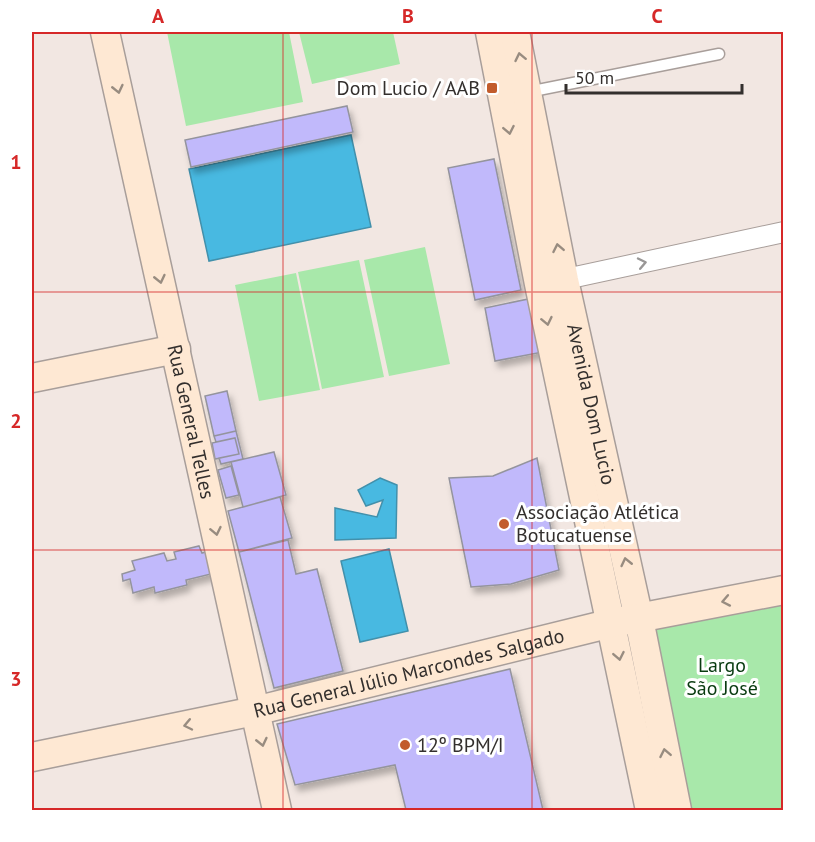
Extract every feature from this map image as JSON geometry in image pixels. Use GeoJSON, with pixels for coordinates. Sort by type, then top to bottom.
{"type":"FeatureCollection","features":[{"type":"Feature","properties":{"kind":"street","name":"Rua General Telles"},"geometry":{"type":"LineString","coordinates":[[105,32],[277,810]]}},
{"type":"Feature","properties":{"kind":"street","name":"Avenida Dom Lucio"},"geometry":{"type":"LineString","coordinates":[[490,32],[552,282],[626,621],[676,810]]}},
{"type":"Feature","properties":{"kind":"street","name":"Avenida Dom Lucio"},"geometry":{"type":"LineString","coordinates":[[515,32],[528,92],[552,282]]}},
{"type":"Feature","properties":{"kind":"street"},"geometry":{"type":"LineString","coordinates":[[552,282],[783,232]]}},
{"type":"Feature","properties":{"kind":"street"},"geometry":{"type":"LineString","coordinates":[[32,378],[176,349]]}},
{"type":"Feature","properties":{"kind":"street","name":"Rua General Júlio Marcondes Salgado"},"geometry":{"type":"LineString","coordinates":[[32,757],[255,711],[626,621],[783,590]]}},
{"type":"Feature","properties":{"kind":"street","name":"Avenida Dom Lucio"},"geometry":{"type":"LineString","coordinates":[[626,621],[650,810]]}},
{"type":"Feature","properties":{"kind":"lane"},"geometry":{"type":"LineString","coordinates":[[528,92],[719,54]]}},
{"type":"Feature","properties":{"kind":"green space"},"geometry":{"type":"Polygon","coordinates":[[[167,32],[289,32],[303,102],[186,126],[167,32]]]}},
{"type":"Feature","properties":{"kind":"green space"},"geometry":{"type":"Polygon","coordinates":[[[299,32],[393,32],[400,64],[312,84],[299,32]]]}},
{"type":"Feature","properties":{"kind":"green space"},"geometry":{"type":"Polygon","coordinates":[[[425,247],[450,364],[389,376],[364,260],[425,247]]]}},
{"type":"Feature","properties":{"kind":"green space"},"geometry":{"type":"Polygon","coordinates":[[[359,260],[384,377],[322,389],[298,272],[359,260]]]}},
{"type":"Feature","properties":{"kind":"green space"},"geometry":{"type":"Polygon","coordinates":[[[296,273],[320,390],[259,401],[235,285],[296,273]]]}},
{"type":"Feature","properties":{"kind":"green space","name":"Largo São José"},"geometry":{"type":"Polygon","coordinates":[[[783,600],[783,810],[686,810],[649,628],[783,600]]]}},
{"type":"Feature","properties":{"kind":"water"},"geometry":{"type":"Polygon","coordinates":[[[351,135],[371,227],[209,261],[189,169],[351,135]]]}},
{"type":"Feature","properties":{"kind":"water"},"geometry":{"type":"Polygon","coordinates":[[[380,478],[397,485],[396,538],[335,540],[335,508],[377,517],[383,500],[366,506],[358,490],[380,478]]]}},
{"type":"Feature","properties":{"kind":"water"},"geometry":{"type":"Polygon","coordinates":[[[389,549],[408,631],[360,642],[341,561],[389,549]]]}},
{"type":"Feature","properties":{"kind":"building"},"geometry":{"type":"Polygon","coordinates":[[[347,106],[353,132],[191,167],[185,140],[347,106]]]}},
{"type":"Feature","properties":{"kind":"building"},"geometry":{"type":"Polygon","coordinates":[[[494,159],[521,290],[475,300],[448,168],[494,159]]]}},
{"type":"Feature","properties":{"kind":"building"},"geometry":{"type":"Polygon","coordinates":[[[533,298],[543,352],[495,361],[485,308],[533,298]]]}},
{"type":"Feature","properties":{"kind":"building"},"geometry":{"type":"Polygon","coordinates":[[[227,391],[236,431],[214,436],[205,396],[227,391]]]}},
{"type":"Feature","properties":{"kind":"building"},"geometry":{"type":"Polygon","coordinates":[[[236,431],[243,459],[221,464],[219,458],[239,454],[235,438],[216,442],[214,436],[236,431]]]}},
{"type":"Feature","properties":{"kind":"building"},"geometry":{"type":"Polygon","coordinates":[[[235,438],[239,454],[215,459],[212,443],[235,438]]]}},
{"type":"Feature","properties":{"kind":"building"},"geometry":{"type":"Polygon","coordinates":[[[274,452],[286,495],[243,507],[231,462],[274,452]]]}},
{"type":"Feature","properties":{"kind":"building","name":"Associação Atlética Botucatuense"},"geometry":{"type":"Polygon","coordinates":[[[537,458],[559,570],[511,584],[471,587],[449,478],[493,476],[537,458]]]}},
{"type":"Feature","properties":{"kind":"building"},"geometry":{"type":"Polygon","coordinates":[[[231,466],[239,495],[226,498],[218,470],[231,466]]]}},
{"type":"Feature","properties":{"kind":"building"},"geometry":{"type":"Polygon","coordinates":[[[280,497],[292,538],[239,552],[228,511],[280,497]]]}},
{"type":"Feature","properties":{"kind":"building"},"geometry":{"type":"Polygon","coordinates":[[[288,540],[296,574],[317,569],[343,671],[274,688],[239,552],[288,540]]]}},
{"type":"Feature","properties":{"kind":"building"},"geometry":{"type":"Polygon","coordinates":[[[199,546],[202,553],[213,550],[211,574],[186,580],[187,585],[155,593],[154,587],[133,593],[130,579],[123,581],[122,574],[135,570],[132,561],[164,553],[167,561],[176,559],[174,552],[199,546]]]}},
{"type":"Feature","properties":{"kind":"building","name":"12º BPM/I"},"geometry":{"type":"Polygon","coordinates":[[[510,669],[543,810],[406,810],[395,765],[295,785],[277,724],[510,669]]]}},
{"type":"Feature","properties":{"kind":"place","name":"Dom Lucio / AAB"},"geometry":{"type":"Point","coordinates":[492,88]}},
{"type":"Feature","properties":{"kind":"place","name":"Associação Atlética Botucatuense"},"geometry":{"type":"Point","coordinates":[504,524]}},
{"type":"Feature","properties":{"kind":"place","name":"12º BPM/I"},"geometry":{"type":"Point","coordinates":[405,745]}}]}
